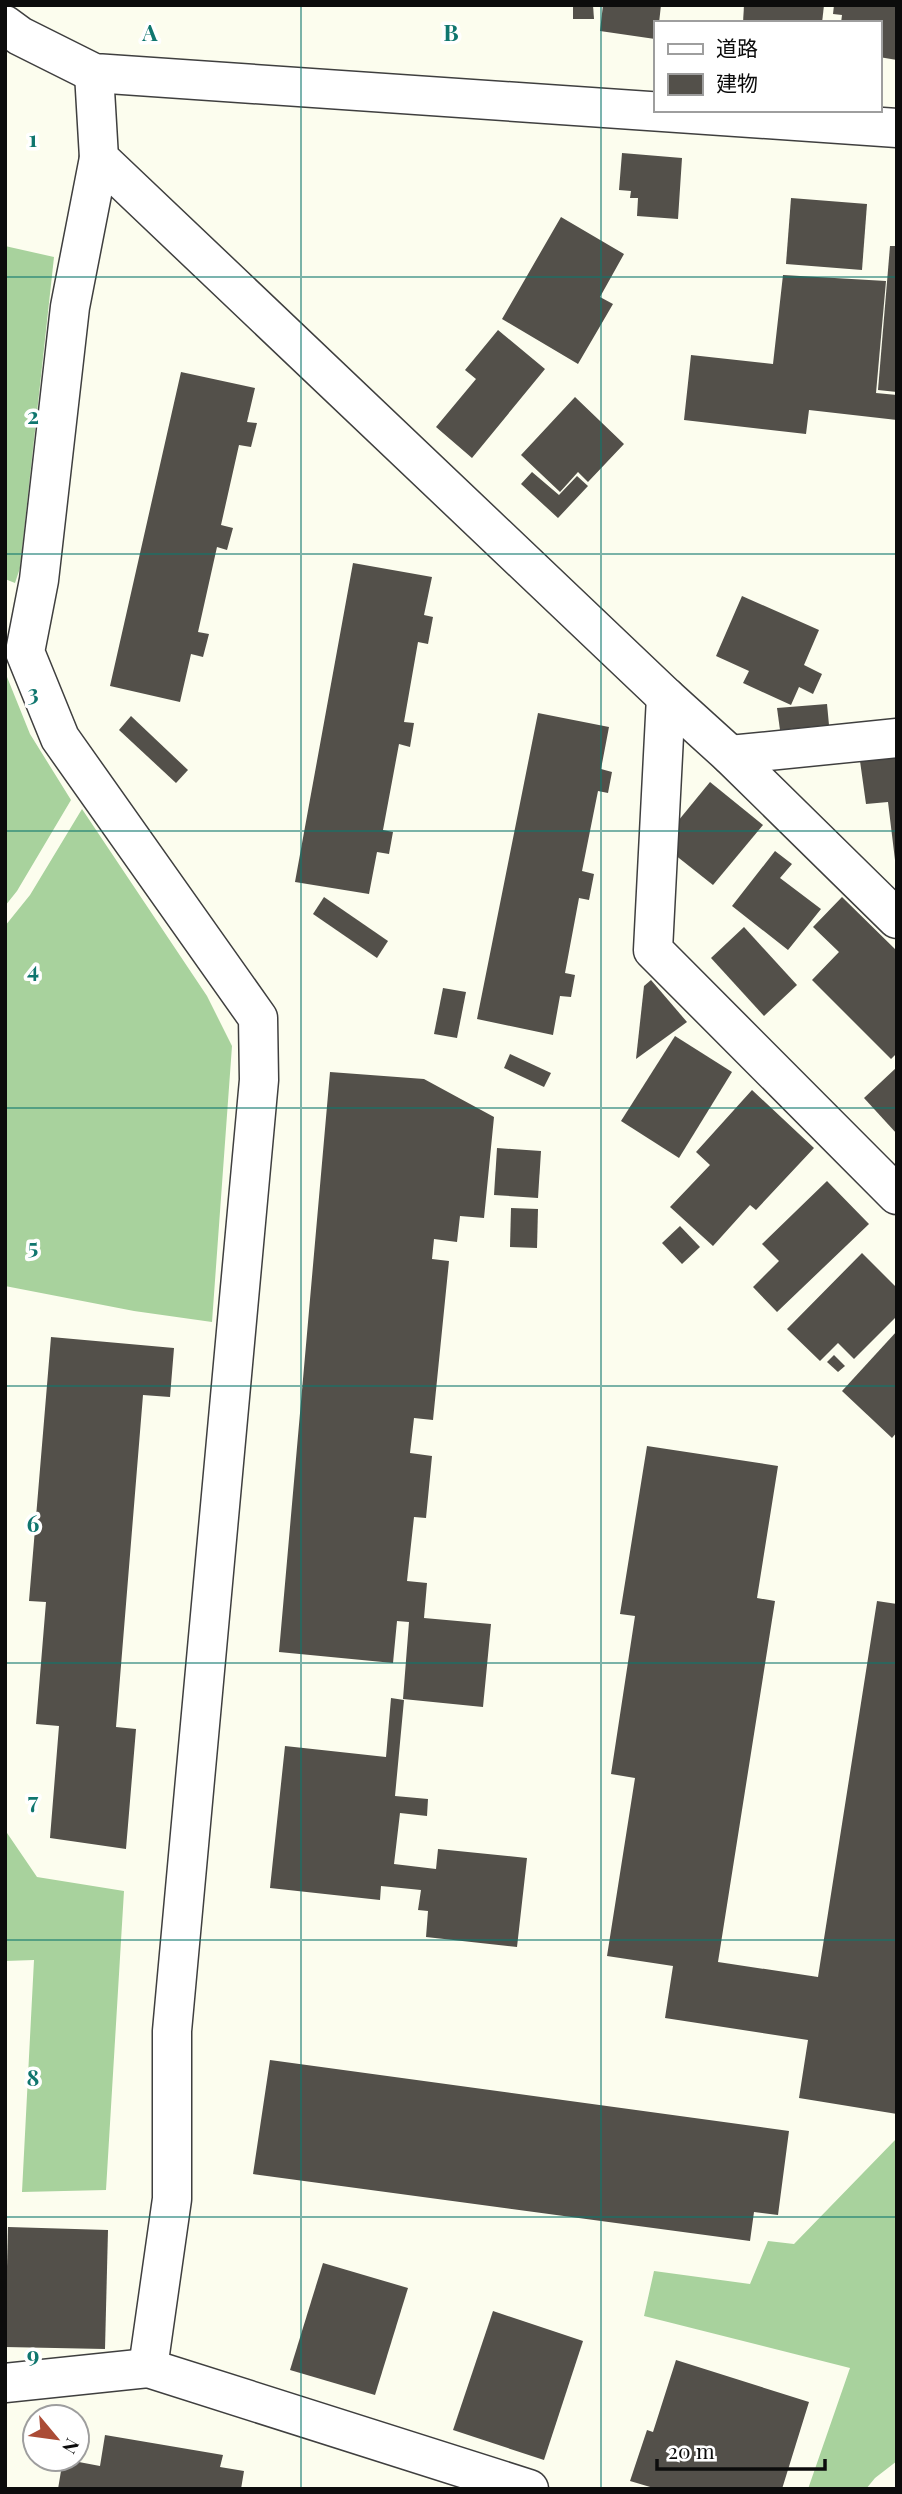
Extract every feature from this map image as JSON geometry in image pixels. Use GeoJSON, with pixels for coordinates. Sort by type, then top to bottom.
{"type":"FeatureCollection","features":[{"type":"Feature","properties":{"kind":"street"},"geometry":{"type":"LineString","coordinates":[[5,25],[20,36],[94,73],[654,111]]}},
{"type":"Feature","properties":{"kind":"street"},"geometry":{"type":"LineString","coordinates":[[94,73],[99,158],[69,307],[39,580],[25,652],[60,738],[258,1018],[259,1080],[172,2031],[172,2199],[148,2368]]}},
{"type":"Feature","properties":{"kind":"street"},"geometry":{"type":"LineString","coordinates":[[663,112],[897,128]]}},
{"type":"Feature","properties":{"kind":"street"},"geometry":{"type":"LineString","coordinates":[[99,158],[730,755],[897,919]]}},
{"type":"Feature","properties":{"kind":"street"},"geometry":{"type":"LineString","coordinates":[[666,697],[653,950],[897,1195]]}},
{"type":"Feature","properties":{"kind":"street"},"geometry":{"type":"LineString","coordinates":[[730,755],[897,737]]}},
{"type":"Feature","properties":{"kind":"street"},"geometry":{"type":"LineString","coordinates":[[5,2383],[148,2368],[524,2488]]}},
{"type":"Feature","properties":{"kind":"green space"},"geometry":{"type":"Polygon","coordinates":[[[5,246],[54,257],[20,568],[15,583],[5,579],[5,246]]]}},
{"type":"Feature","properties":{"kind":"green space"},"geometry":{"type":"Polygon","coordinates":[[[5,672],[30,734],[71,800],[17,891],[5,906],[5,672]]]}},
{"type":"Feature","properties":{"kind":"green space"},"geometry":{"type":"Polygon","coordinates":[[[82,809],[207,996],[232,1046],[212,1322],[134,1311],[5,1286],[5,926],[30,895],[82,809]]]}},
{"type":"Feature","properties":{"kind":"green space"},"geometry":{"type":"Polygon","coordinates":[[[5,1830],[37,1877],[124,1891],[106,2190],[22,2192],[34,1960],[5,1961],[5,1830]]]}},
{"type":"Feature","properties":{"kind":"green space"},"geometry":{"type":"Polygon","coordinates":[[[897,2138],[897,2461],[875,2478],[866,2489],[808,2489],[850,2368],[644,2316],[654,2271],[750,2284],[768,2241],[794,2244],[897,2138]]]}},
{"type":"Feature","properties":{"kind":"building"},"geometry":{"type":"Polygon","coordinates":[[[573,5],[593,5],[594,19],[573,19],[573,5]]]}},
{"type":"Feature","properties":{"kind":"building"},"geometry":{"type":"Polygon","coordinates":[[[603,5],[661,5],[659,21],[654,21],[654,39],[600,31],[603,5]]]}},
{"type":"Feature","properties":{"kind":"building"},"geometry":{"type":"Polygon","coordinates":[[[744,5],[824,5],[822,21],[743,21],[744,5]]]}},
{"type":"Feature","properties":{"kind":"building"},"geometry":{"type":"Polygon","coordinates":[[[834,5],[897,5],[897,60],[881,57],[881,21],[841,21],[842,15],[833,14],[834,5]]]}},
{"type":"Feature","properties":{"kind":"building"},"geometry":{"type":"Polygon","coordinates":[[[622,153],[682,158],[678,219],[637,216],[638,198],[630,198],[631,191],[619,190],[622,153]]]}},
{"type":"Feature","properties":{"kind":"building"},"geometry":{"type":"Polygon","coordinates":[[[791,198],[867,204],[862,270],[786,264],[791,198]]]}},
{"type":"Feature","properties":{"kind":"building"},"geometry":{"type":"Polygon","coordinates":[[[561,217],[624,254],[600,297],[613,304],[578,364],[502,319],[561,217]]]}},
{"type":"Feature","properties":{"kind":"building"},"geometry":{"type":"Polygon","coordinates":[[[890,246],[897,246],[897,392],[878,390],[890,246]]]}},
{"type":"Feature","properties":{"kind":"building"},"geometry":{"type":"Polygon","coordinates":[[[783,275],[886,281],[876,393],[897,395],[897,420],[809,410],[806,434],[684,420],[691,355],[773,364],[783,275]]]}},
{"type":"Feature","properties":{"kind":"building"},"geometry":{"type":"Polygon","coordinates":[[[498,330],[545,369],[472,458],[436,427],[476,379],[465,370],[498,330]]]}},
{"type":"Feature","properties":{"kind":"building"},"geometry":{"type":"Polygon","coordinates":[[[181,372],[255,388],[247,422],[257,423],[251,447],[239,445],[221,525],[233,528],[227,550],[217,547],[198,632],[209,634],[203,657],[191,654],[180,702],[110,686],[181,372]]]}},
{"type":"Feature","properties":{"kind":"building"},"geometry":{"type":"Polygon","coordinates":[[[575,397],[624,444],[588,482],[578,472],[560,492],[521,455],[575,397]]]}},
{"type":"Feature","properties":{"kind":"building"},"geometry":{"type":"Polygon","coordinates":[[[532,472],[559,495],[577,476],[588,486],[558,518],[521,484],[532,472]]]}},
{"type":"Feature","properties":{"kind":"building"},"geometry":{"type":"Polygon","coordinates":[[[353,563],[432,577],[424,615],[433,617],[428,644],[418,642],[404,722],[414,723],[410,747],[399,744],[383,830],[393,832],[389,854],[377,852],[369,894],[295,882],[353,563]]]}},
{"type":"Feature","properties":{"kind":"building"},"geometry":{"type":"Polygon","coordinates":[[[742,596],[819,630],[804,665],[822,674],[813,694],[799,687],[791,705],[743,683],[749,671],[716,656],[742,596]]]}},
{"type":"Feature","properties":{"kind":"building"},"geometry":{"type":"Polygon","coordinates":[[[827,704],[829,725],[780,730],[777,708],[827,704]]]}},
{"type":"Feature","properties":{"kind":"building"},"geometry":{"type":"Polygon","coordinates":[[[538,713],[609,727],[601,769],[612,772],[608,793],[598,791],[582,871],[594,874],[589,900],[579,898],[565,973],[575,975],[571,997],[560,996],[553,1035],[477,1019],[538,713]]]}},
{"type":"Feature","properties":{"kind":"building"},"geometry":{"type":"Polygon","coordinates":[[[131,716],[188,770],[176,783],[119,730],[131,716]]]}},
{"type":"Feature","properties":{"kind":"building"},"geometry":{"type":"Polygon","coordinates":[[[897,756],[895,860],[888,802],[866,804],[860,761],[897,756]]]}},
{"type":"Feature","properties":{"kind":"building"},"geometry":{"type":"Polygon","coordinates":[[[710,782],[763,825],[713,885],[660,843],[710,782]]]}},
{"type":"Feature","properties":{"kind":"building"},"geometry":{"type":"Polygon","coordinates":[[[775,851],[792,864],[780,878],[821,909],[788,950],[732,906],[775,851]]]}},
{"type":"Feature","properties":{"kind":"building"},"geometry":{"type":"Polygon","coordinates":[[[324,897],[388,941],[377,958],[313,914],[324,897]]]}},
{"type":"Feature","properties":{"kind":"building"},"geometry":{"type":"Polygon","coordinates":[[[842,897],[897,951],[897,1053],[891,1059],[812,980],[839,952],[813,927],[842,897]]]}},
{"type":"Feature","properties":{"kind":"building"},"geometry":{"type":"Polygon","coordinates":[[[744,927],[797,985],[764,1016],[711,958],[744,927]]]}},
{"type":"Feature","properties":{"kind":"building"},"geometry":{"type":"Polygon","coordinates":[[[651,980],[687,1022],[636,1059],[644,986],[651,980]]]}},
{"type":"Feature","properties":{"kind":"building"},"geometry":{"type":"Polygon","coordinates":[[[443,988],[466,992],[457,1038],[434,1034],[443,988]]]}},
{"type":"Feature","properties":{"kind":"building"},"geometry":{"type":"Polygon","coordinates":[[[675,1036],[732,1072],[679,1158],[621,1121],[675,1036]]]}},
{"type":"Feature","properties":{"kind":"building"},"geometry":{"type":"Polygon","coordinates":[[[510,1054],[551,1073],[544,1087],[504,1068],[510,1054]]]}},
{"type":"Feature","properties":{"kind":"building"},"geometry":{"type":"Polygon","coordinates":[[[897,1067],[897,1134],[864,1098],[897,1067]]]}},
{"type":"Feature","properties":{"kind":"building"},"geometry":{"type":"Polygon","coordinates":[[[330,1072],[424,1079],[494,1117],[484,1218],[460,1216],[457,1242],[434,1239],[432,1259],[449,1261],[433,1420],[414,1418],[410,1453],[432,1456],[426,1518],[414,1517],[407,1581],[427,1583],[424,1618],[491,1624],[483,1707],[403,1699],[409,1622],[397,1621],[393,1663],[279,1652],[330,1072]]]}},
{"type":"Feature","properties":{"kind":"building"},"geometry":{"type":"Polygon","coordinates":[[[752,1090],[814,1148],[756,1210],[750,1205],[713,1246],[670,1207],[710,1165],[696,1152],[752,1090]]]}},
{"type":"Feature","properties":{"kind":"building"},"geometry":{"type":"Polygon","coordinates":[[[497,1148],[541,1151],[538,1198],[494,1195],[497,1148]]]}},
{"type":"Feature","properties":{"kind":"building"},"geometry":{"type":"Polygon","coordinates":[[[827,1181],[869,1224],[777,1312],[753,1287],[779,1261],[762,1244],[827,1181]]]}},
{"type":"Feature","properties":{"kind":"building"},"geometry":{"type":"Polygon","coordinates":[[[511,1208],[538,1209],[537,1248],[510,1247],[511,1208]]]}},
{"type":"Feature","properties":{"kind":"building"},"geometry":{"type":"Polygon","coordinates":[[[680,1226],[700,1247],[682,1264],[662,1243],[680,1226]]]}},
{"type":"Feature","properties":{"kind":"building"},"geometry":{"type":"Polygon","coordinates":[[[862,1253],[897,1288],[897,1316],[854,1359],[838,1343],[820,1361],[787,1329],[862,1253]]]}},
{"type":"Feature","properties":{"kind":"building"},"geometry":{"type":"Polygon","coordinates":[[[897,1331],[897,1432],[892,1438],[842,1391],[897,1331]]]}},
{"type":"Feature","properties":{"kind":"building"},"geometry":{"type":"Polygon","coordinates":[[[51,1337],[174,1348],[170,1397],[143,1395],[116,1727],[136,1729],[126,1849],[50,1838],[59,1726],[36,1724],[46,1602],[29,1601],[51,1337]]]}},
{"type":"Feature","properties":{"kind":"building"},"geometry":{"type":"Polygon","coordinates":[[[834,1355],[845,1366],[838,1372],[827,1362],[834,1355]]]}},
{"type":"Feature","properties":{"kind":"building"},"geometry":{"type":"Polygon","coordinates":[[[647,1446],[778,1466],[757,1598],[775,1601],[718,1962],[818,1977],[877,1601],[897,1604],[897,2114],[799,2098],[808,2040],[665,2018],[673,1966],[607,1956],[635,1778],[611,1774],[635,1616],[620,1614],[647,1446]]]}},
{"type":"Feature","properties":{"kind":"building"},"geometry":{"type":"Polygon","coordinates":[[[391,1698],[404,1700],[395,1796],[428,1799],[427,1816],[400,1813],[394,1864],[436,1869],[438,1849],[527,1858],[517,1947],[426,1937],[428,1911],[418,1910],[421,1890],[381,1886],[380,1900],[270,1888],[285,1746],[386,1757],[391,1698]]]}},
{"type":"Feature","properties":{"kind":"building"},"geometry":{"type":"Polygon","coordinates":[[[270,2060],[789,2131],[778,2215],[754,2212],[750,2241],[253,2174],[270,2060]]]}},
{"type":"Feature","properties":{"kind":"building"},"geometry":{"type":"Polygon","coordinates":[[[8,2227],[108,2230],[105,2349],[5,2347],[8,2227]]]}},
{"type":"Feature","properties":{"kind":"building"},"geometry":{"type":"Polygon","coordinates":[[[323,2263],[408,2288],[375,2395],[290,2370],[323,2263]]]}},
{"type":"Feature","properties":{"kind":"building"},"geometry":{"type":"Polygon","coordinates":[[[493,2311],[583,2341],[544,2460],[453,2430],[493,2311]]]}},
{"type":"Feature","properties":{"kind":"building"},"geometry":{"type":"Polygon","coordinates":[[[676,2360],[809,2402],[782,2489],[657,2489],[630,2481],[647,2430],[653,2432],[676,2360]]]}},
{"type":"Feature","properties":{"kind":"building"},"geometry":{"type":"Polygon","coordinates":[[[105,2435],[223,2455],[220,2467],[244,2471],[241,2489],[58,2489],[61,2473],[91,2473],[91,2464],[100,2466],[105,2435]]]}}]}
